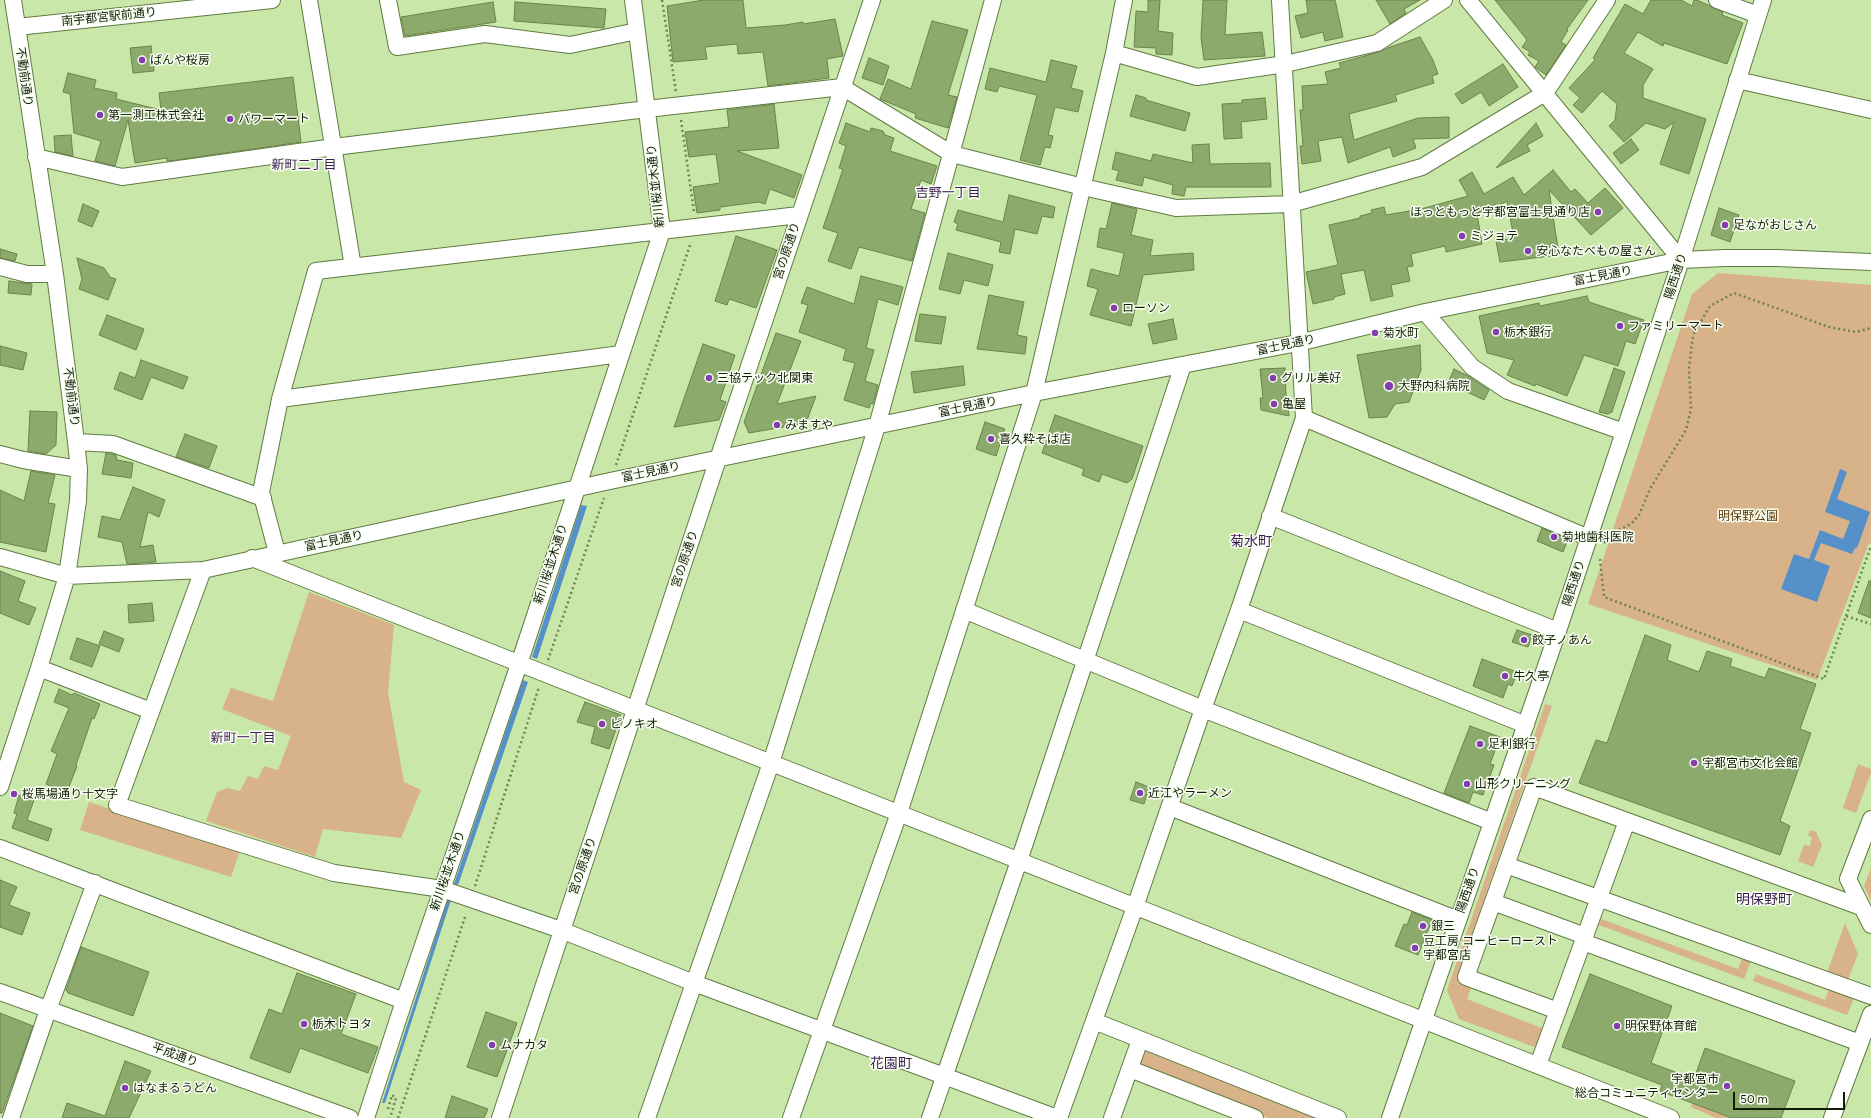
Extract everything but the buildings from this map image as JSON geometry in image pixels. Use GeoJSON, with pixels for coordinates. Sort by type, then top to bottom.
{"type":"FeatureCollection","features":[{"type":"Feature","properties":{"kind":"street","name":"不動前通り"},"geometry":{"type":"LineString","coordinates":[[0,787],[67,576],[78,501],[79,469],[55,274],[13,0]]}},
{"type":"Feature","properties":{"kind":"street","name":"南宇都宮駅前通り"},"geometry":{"type":"LineString","coordinates":[[17,27],[272,0]]}},
{"type":"Feature","properties":{"kind":"street"},"geometry":{"type":"LineString","coordinates":[[309,0],[354,267]]}},
{"type":"Feature","properties":{"kind":"street"},"geometry":{"type":"LineString","coordinates":[[388,0],[397,47],[485,34],[570,45],[637,31]]}},
{"type":"Feature","properties":{"kind":"street","name":"新川桜並木通り"},"geometry":{"type":"LineString","coordinates":[[366,1118],[404,1001],[519,664],[662,231],[634,0]]}},
{"type":"Feature","properties":{"kind":"street","name":"宮の原通り"},"geometry":{"type":"LineString","coordinates":[[500,1118],[561,930],[872,0]]}},
{"type":"Feature","properties":{"kind":"street"},"geometry":{"type":"LineString","coordinates":[[646,1118],[772,763],[877,426],[994,0]]}},
{"type":"Feature","properties":{"kind":"street"},"geometry":{"type":"LineString","coordinates":[[792,1118],[899,813],[1034,393],[1114,53],[1124,0]]}},
{"type":"Feature","properties":{"kind":"street"},"geometry":{"type":"LineString","coordinates":[[203,570],[117,804],[334,873],[442,889],[561,930],[694,982],[1058,1118],[1135,907],[1203,709],[1239,610],[1304,418],[1298,343],[1285,64],[1280,0]]}},
{"type":"Feature","properties":{"kind":"street"},"geometry":{"type":"LineString","coordinates":[[1114,53],[1197,77],[1285,64],[1377,43],[1444,0]]}},
{"type":"Feature","properties":{"kind":"street"},"geometry":{"type":"LineString","coordinates":[[1468,0],[1681,260]]}},
{"type":"Feature","properties":{"kind":"street"},"geometry":{"type":"LineString","coordinates":[[36,157],[122,177],[334,147],[842,87],[952,154],[1083,187],[1176,208],[1292,204],[1422,167],[1545,94],[1607,0]]}},
{"type":"Feature","properties":{"kind":"street"},"geometry":{"type":"LineString","coordinates":[[1717,0],[1758,15]]}},
{"type":"Feature","properties":{"kind":"street","name":"陽西通り"},"geometry":{"type":"LineString","coordinates":[[1390,1118],[1589,538],[1681,260],[1762,0]]}},
{"type":"Feature","properties":{"kind":"street"},"geometry":{"type":"LineString","coordinates":[[1737,80],[1871,110]]}},
{"type":"Feature","properties":{"kind":"street"},"geometry":{"type":"LineString","coordinates":[[277,554],[261,492],[280,399],[316,271],[799,215]]}},
{"type":"Feature","properties":{"kind":"street","name":"富士見通り"},"geometry":{"type":"LineString","coordinates":[[0,557],[67,576],[203,570],[576,488],[1034,393],[1298,343],[1425,312],[1681,260],[1776,258],[1871,262]]}},
{"type":"Feature","properties":{"kind":"street"},"geometry":{"type":"LineString","coordinates":[[0,267],[27,274],[55,274]]}},
{"type":"Feature","properties":{"kind":"street"},"geometry":{"type":"LineString","coordinates":[[1425,312],[1472,367],[1508,391],[1624,432]]}},
{"type":"Feature","properties":{"kind":"street"},"geometry":{"type":"LineString","coordinates":[[280,399],[621,354]]}},
{"type":"Feature","properties":{"kind":"street"},"geometry":{"type":"LineString","coordinates":[[930,1118],[1019,861],[1183,365]]}},
{"type":"Feature","properties":{"kind":"street"},"geometry":{"type":"LineString","coordinates":[[1304,418],[1589,538]]}},
{"type":"Feature","properties":{"kind":"street"},"geometry":{"type":"LineString","coordinates":[[76,442],[113,444],[263,498]]}},
{"type":"Feature","properties":{"kind":"street"},"geometry":{"type":"LineString","coordinates":[[0,454],[23,460],[79,469]]}},
{"type":"Feature","properties":{"kind":"street"},"geometry":{"type":"LineString","coordinates":[[1270,516],[1558,631]]}},
{"type":"Feature","properties":{"kind":"street"},"geometry":{"type":"LineString","coordinates":[[252,558],[1671,1118]]}},
{"type":"Feature","properties":{"kind":"street"},"geometry":{"type":"LineString","coordinates":[[964,610],[1203,709],[1492,822]]}},
{"type":"Feature","properties":{"kind":"street"},"geometry":{"type":"LineString","coordinates":[[1239,610],[1526,725]]}},
{"type":"Feature","properties":{"kind":"street"},"geometry":{"type":"LineString","coordinates":[[39,668],[151,710]]}},
{"type":"Feature","properties":{"kind":"street"},"geometry":{"type":"LineString","coordinates":[[1558,1011],[1466,977],[1534,787],[1861,907]]}},
{"type":"Feature","properties":{"kind":"street"},"geometry":{"type":"LineString","coordinates":[[1170,807],[1458,920]]}},
{"type":"Feature","properties":{"kind":"street"},"geometry":{"type":"LineString","coordinates":[[1871,819],[1848,879],[1871,924]]}},
{"type":"Feature","properties":{"kind":"street"},"geometry":{"type":"LineString","coordinates":[[1538,1065],[1627,821]]}},
{"type":"Feature","properties":{"kind":"street"},"geometry":{"type":"LineString","coordinates":[[0,848],[404,1001]]}},
{"type":"Feature","properties":{"kind":"street"},"geometry":{"type":"LineString","coordinates":[[1506,865],[1871,996]]}},
{"type":"Feature","properties":{"kind":"street"},"geometry":{"type":"LineString","coordinates":[[11,1118],[48,1010],[95,883]]}},
{"type":"Feature","properties":{"kind":"street"},"geometry":{"type":"LineString","coordinates":[[1493,902],[1584,939],[1860,1043]]}},
{"type":"Feature","properties":{"kind":"street","name":"平成通り"},"geometry":{"type":"LineString","coordinates":[[0,992],[350,1118]]}},
{"type":"Feature","properties":{"kind":"street"},"geometry":{"type":"LineString","coordinates":[[1832,1118],[1871,1014]]}},
{"type":"Feature","properties":{"kind":"street"},"geometry":{"type":"LineString","coordinates":[[1094,1021],[1336,1118]]}},
{"type":"Feature","properties":{"kind":"street"},"geometry":{"type":"LineString","coordinates":[[1112,1118],[1140,1040]]}},
{"type":"Feature","properties":{"kind":"street"},"geometry":{"type":"LineString","coordinates":[[1130,1069],[1255,1118]]}},
{"type":"Feature","properties":{"kind":"path"},"geometry":{"type":"LineString","coordinates":[[398,1118],[544,673],[696,227],[662,0]]}},
{"type":"Feature","properties":{"kind":"path"},"geometry":{"type":"LineString","coordinates":[[1603,548],[1604,542],[1616,531],[1631,524],[1639,515],[1650,488],[1686,430],[1691,409],[1689,368],[1693,335],[1710,306],[1734,293],[1829,327],[1856,332],[1871,328]]}},
{"type":"Feature","properties":{"kind":"path"},"geometry":{"type":"LineString","coordinates":[[1601,554],[1599,560],[1604,598],[1824,679],[1871,546]]}},
{"type":"Feature","properties":{"kind":"path"},"geometry":{"type":"LineString","coordinates":[[1846,616],[1871,624]]}},
{"type":"Feature","properties":{"kind":"path"},"geometry":{"type":"LineString","coordinates":[[388,1109],[392,1095],[396,1098],[390,1118]]}},
{"type":"Feature","properties":{"kind":"green space","name":"明保野公園"},"geometry":{"type":"Polygon","coordinates":[[[1718,273],[1871,285],[1871,544],[1869,543],[1817,680],[1588,604],[1692,294],[1718,273]]]}},
{"type":"Feature","properties":{"kind":"green space"},"geometry":{"type":"Polygon","coordinates":[[[309,592],[394,625],[388,693],[404,782],[421,790],[401,838],[323,829],[315,857],[206,821],[217,792],[227,788],[240,791],[248,776],[258,779],[264,766],[278,770],[291,736],[222,709],[231,688],[273,701],[309,592]]]}},
{"type":"Feature","properties":{"kind":"green space"},"geometry":{"type":"Polygon","coordinates":[[[1545,704],[1552,706],[1457,976],[1461,984],[1471,988],[1467,999],[1544,1029],[1537,1048],[1459,1019],[1447,990],[1545,704]]]}},
{"type":"Feature","properties":{"kind":"green space"},"geometry":{"type":"Polygon","coordinates":[[[1858,764],[1871,769],[1871,773],[1856,813],[1843,808],[1858,764]]]}},
{"type":"Feature","properties":{"kind":"green space"},"geometry":{"type":"Polygon","coordinates":[[[89,802],[240,851],[231,877],[80,830],[89,802]]]}},
{"type":"Feature","properties":{"kind":"green space"},"geometry":{"type":"Polygon","coordinates":[[[1810,830],[1816,832],[1822,845],[1813,867],[1798,861],[1804,845],[1810,846],[1812,838],[1808,835],[1810,830]]]}},
{"type":"Feature","properties":{"kind":"green space"},"geometry":{"type":"Polygon","coordinates":[[[1871,868],[1871,901],[1864,886],[1871,868]]]}},
{"type":"Feature","properties":{"kind":"green space"},"geometry":{"type":"Polygon","coordinates":[[[1601,919],[1738,969],[1742,959],[1751,961],[1744,979],[1599,925],[1601,919]]]}},
{"type":"Feature","properties":{"kind":"green space"},"geometry":{"type":"Polygon","coordinates":[[[1845,923],[1858,954],[1848,980],[1827,973],[1845,923]]]}},
{"type":"Feature","properties":{"kind":"green space"},"geometry":{"type":"Polygon","coordinates":[[[1756,974],[1825,1000],[1829,988],[1854,998],[1847,1015],[1753,981],[1756,974]]]}},
{"type":"Feature","properties":{"kind":"green space"},"geometry":{"type":"Polygon","coordinates":[[[1142,1047],[1322,1118],[1268,1118],[1136,1067],[1142,1047]]]}},
{"type":"Feature","properties":{"kind":"green space"},"geometry":{"type":"Polygon","coordinates":[[[1693,1102],[1733,1118],[1716,1118],[1691,1107],[1693,1102]]]}},
{"type":"Feature","properties":{"kind":"water"},"geometry":{"type":"Polygon","coordinates":[[[1840,469],[1847,472],[1837,499],[1870,512],[1857,548],[1855,548],[1852,554],[1821,543],[1814,560],[1830,566],[1817,602],[1781,589],[1794,554],[1809,559],[1820,530],[1843,539],[1850,521],[1825,512],[1840,469]]]}},
{"type":"Feature","properties":{"kind":"water"},"geometry":{"type":"Polygon","coordinates":[[[581,505],[587,506],[537,659],[532,657],[581,505]]]}},
{"type":"Feature","properties":{"kind":"water"},"geometry":{"type":"Polygon","coordinates":[[[523,680],[528,682],[458,885],[454,884],[523,680]]]}},
{"type":"Feature","properties":{"kind":"water"},"geometry":{"type":"Polygon","coordinates":[[[448,898],[451,900],[385,1103],[382,1103],[448,898]]]}},
{"type":"Feature","properties":{"kind":"place","name":"ぱんや桜房"},"geometry":{"type":"Point","coordinates":[142,60]}},
{"type":"Feature","properties":{"kind":"place","name":"第一測工株式会社"},"geometry":{"type":"Point","coordinates":[100,115]}},
{"type":"Feature","properties":{"kind":"place","name":"パワーマート"},"geometry":{"type":"Point","coordinates":[230,119]}},
{"type":"Feature","properties":{"kind":"place","name":"ほっともっと宇都宮富士見通り店"},"geometry":{"type":"Point","coordinates":[1598,212]}},
{"type":"Feature","properties":{"kind":"place","name":"足ながおじさん"},"geometry":{"type":"Point","coordinates":[1725,225]}},
{"type":"Feature","properties":{"kind":"place","name":"ミジョテ"},"geometry":{"type":"Point","coordinates":[1462,236]}},
{"type":"Feature","properties":{"kind":"place","name":"安心なたべもの屋さん"},"geometry":{"type":"Point","coordinates":[1528,251]}},
{"type":"Feature","properties":{"kind":"place","name":"ローソン"},"geometry":{"type":"Point","coordinates":[1114,308]}},
{"type":"Feature","properties":{"kind":"place","name":"ファミリーマート"},"geometry":{"type":"Point","coordinates":[1620,326]}},
{"type":"Feature","properties":{"kind":"place","name":"栃木銀行"},"geometry":{"type":"Point","coordinates":[1496,332]}},
{"type":"Feature","properties":{"kind":"place","name":"菊水町"},"geometry":{"type":"Point","coordinates":[1375,333]}},
{"type":"Feature","properties":{"kind":"place","name":"三協テック北関東"},"geometry":{"type":"Point","coordinates":[709,378]}},
{"type":"Feature","properties":{"kind":"place","name":"グリル美好"},"geometry":{"type":"Point","coordinates":[1273,378]}},
{"type":"Feature","properties":{"kind":"place","name":"大野内科病院"},"geometry":{"type":"Point","coordinates":[1389,386]}},
{"type":"Feature","properties":{"kind":"place","name":"亀屋"},"geometry":{"type":"Point","coordinates":[1274,404]}},
{"type":"Feature","properties":{"kind":"place","name":"みますや"},"geometry":{"type":"Point","coordinates":[777,425]}},
{"type":"Feature","properties":{"kind":"place","name":"喜久粋そば店"},"geometry":{"type":"Point","coordinates":[991,439]}},
{"type":"Feature","properties":{"kind":"place","name":"菊地歯科医院"},"geometry":{"type":"Point","coordinates":[1554,537]}},
{"type":"Feature","properties":{"kind":"place","name":"餃子ノあん"},"geometry":{"type":"Point","coordinates":[1524,640]}},
{"type":"Feature","properties":{"kind":"place","name":"牛久亭"},"geometry":{"type":"Point","coordinates":[1505,676]}},
{"type":"Feature","properties":{"kind":"place","name":"ピノキオ"},"geometry":{"type":"Point","coordinates":[602,724]}},
{"type":"Feature","properties":{"kind":"place","name":"足利銀行"},"geometry":{"type":"Point","coordinates":[1480,744]}},
{"type":"Feature","properties":{"kind":"place","name":"宇都宮市文化会館"},"geometry":{"type":"Point","coordinates":[1694,763]}},
{"type":"Feature","properties":{"kind":"place","name":"山形クリーニング"},"geometry":{"type":"Point","coordinates":[1467,784]}},
{"type":"Feature","properties":{"kind":"place","name":"近江やラーメン"},"geometry":{"type":"Point","coordinates":[1140,793]}},
{"type":"Feature","properties":{"kind":"place","name":"桜馬場通り十文字"},"geometry":{"type":"Point","coordinates":[14,794]}},
{"type":"Feature","properties":{"kind":"place","name":"銀三"},"geometry":{"type":"Point","coordinates":[1423,926]}},
{"type":"Feature","properties":{"kind":"place","name":"豆工房 コーヒーロースト 宇都宮店"},"geometry":{"type":"Point","coordinates":[1415,948]}},
{"type":"Feature","properties":{"kind":"place","name":"栃木トヨタ"},"geometry":{"type":"Point","coordinates":[304,1024]}},
{"type":"Feature","properties":{"kind":"place","name":"明保野体育館"},"geometry":{"type":"Point","coordinates":[1617,1026]}},
{"type":"Feature","properties":{"kind":"place","name":"ムナカタ"},"geometry":{"type":"Point","coordinates":[492,1045]}},
{"type":"Feature","properties":{"kind":"place","name":"宇都宮市 総合コミュニティセンター"},"geometry":{"type":"Point","coordinates":[1727,1086]}},
{"type":"Feature","properties":{"kind":"place","name":"はなまるうどん"},"geometry":{"type":"Point","coordinates":[125,1088]}},
{"type":"Feature","properties":{"kind":"district","name":"新町二丁目"},"geometry":{"type":"Point","coordinates":[304,165]}},
{"type":"Feature","properties":{"kind":"district","name":"吉野一丁目"},"geometry":{"type":"Point","coordinates":[948,193]}},
{"type":"Feature","properties":{"kind":"district","name":"菊水町"},"geometry":{"type":"Point","coordinates":[1251,542]}},
{"type":"Feature","properties":{"kind":"district","name":"新町一丁目"},"geometry":{"type":"Point","coordinates":[243,738]}},
{"type":"Feature","properties":{"kind":"district","name":"明保野町"},"geometry":{"type":"Point","coordinates":[1764,900]}},
{"type":"Feature","properties":{"kind":"district","name":"花園町"},"geometry":{"type":"Point","coordinates":[891,1064]}}]}
